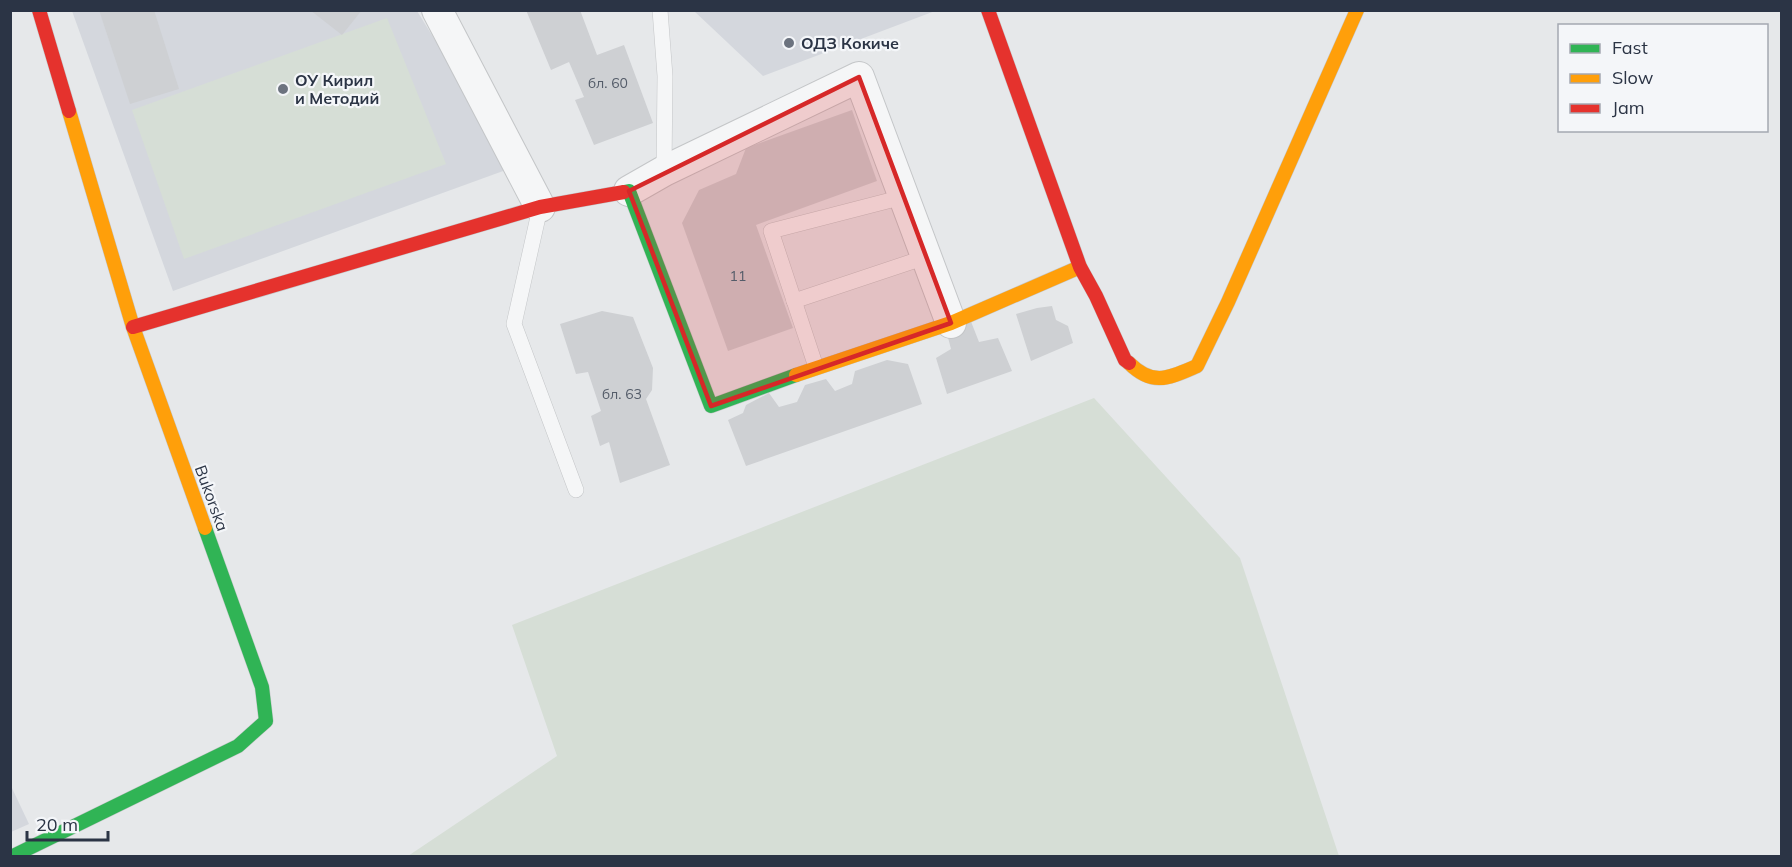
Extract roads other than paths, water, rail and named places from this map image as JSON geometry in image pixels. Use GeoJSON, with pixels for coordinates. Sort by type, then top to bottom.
{"type":"FeatureCollection","features":[{"type":"Feature","properties":{"kind":"street","name":"Bukorska"},"geometry":{"type":"LineString","coordinates":[[13,856],[238,746],[266,721],[262,687],[133,327],[39,10]]}},
{"type":"Feature","properties":{"kind":"street"},"geometry":{"type":"LineString","coordinates":[[437,10],[540,207]]}},
{"type":"Feature","properties":{"kind":"street"},"geometry":{"type":"LineString","coordinates":[[988,10],[1080,267],[1125,360],[1142,376],[1170,378],[1197,366],[1228,302],[1357,10]]}},
{"type":"Feature","properties":{"kind":"street"},"geometry":{"type":"LineString","coordinates":[[133,327],[540,207],[628,191],[664,171],[859,77],[951,323]]}},
{"type":"Feature","properties":{"kind":"street"},"geometry":{"type":"LineString","coordinates":[[628,191],[711,406],[816,367],[951,323],[1080,267]]}},
{"type":"Feature","properties":{"kind":"lane"},"geometry":{"type":"LineString","coordinates":[[660,10],[665,76],[664,171]]}},
{"type":"Feature","properties":{"kind":"lane"},"geometry":{"type":"LineString","coordinates":[[816,367],[771,231],[903,197]]}},
{"type":"Feature","properties":{"kind":"lane"},"geometry":{"type":"LineString","coordinates":[[540,207],[514,324],[576,490]]}},
{"type":"Feature","properties":{"kind":"lane"},"geometry":{"type":"LineString","coordinates":[[794,301],[926,258]]}},
{"type":"Feature","properties":{"kind":"place","name":"ОДЗ Кокиче"},"geometry":{"type":"Point","coordinates":[789,43]}},
{"type":"Feature","properties":{"kind":"place","name":"ОУ Кирил и Методий"},"geometry":{"type":"Point","coordinates":[283,89]}}]}
